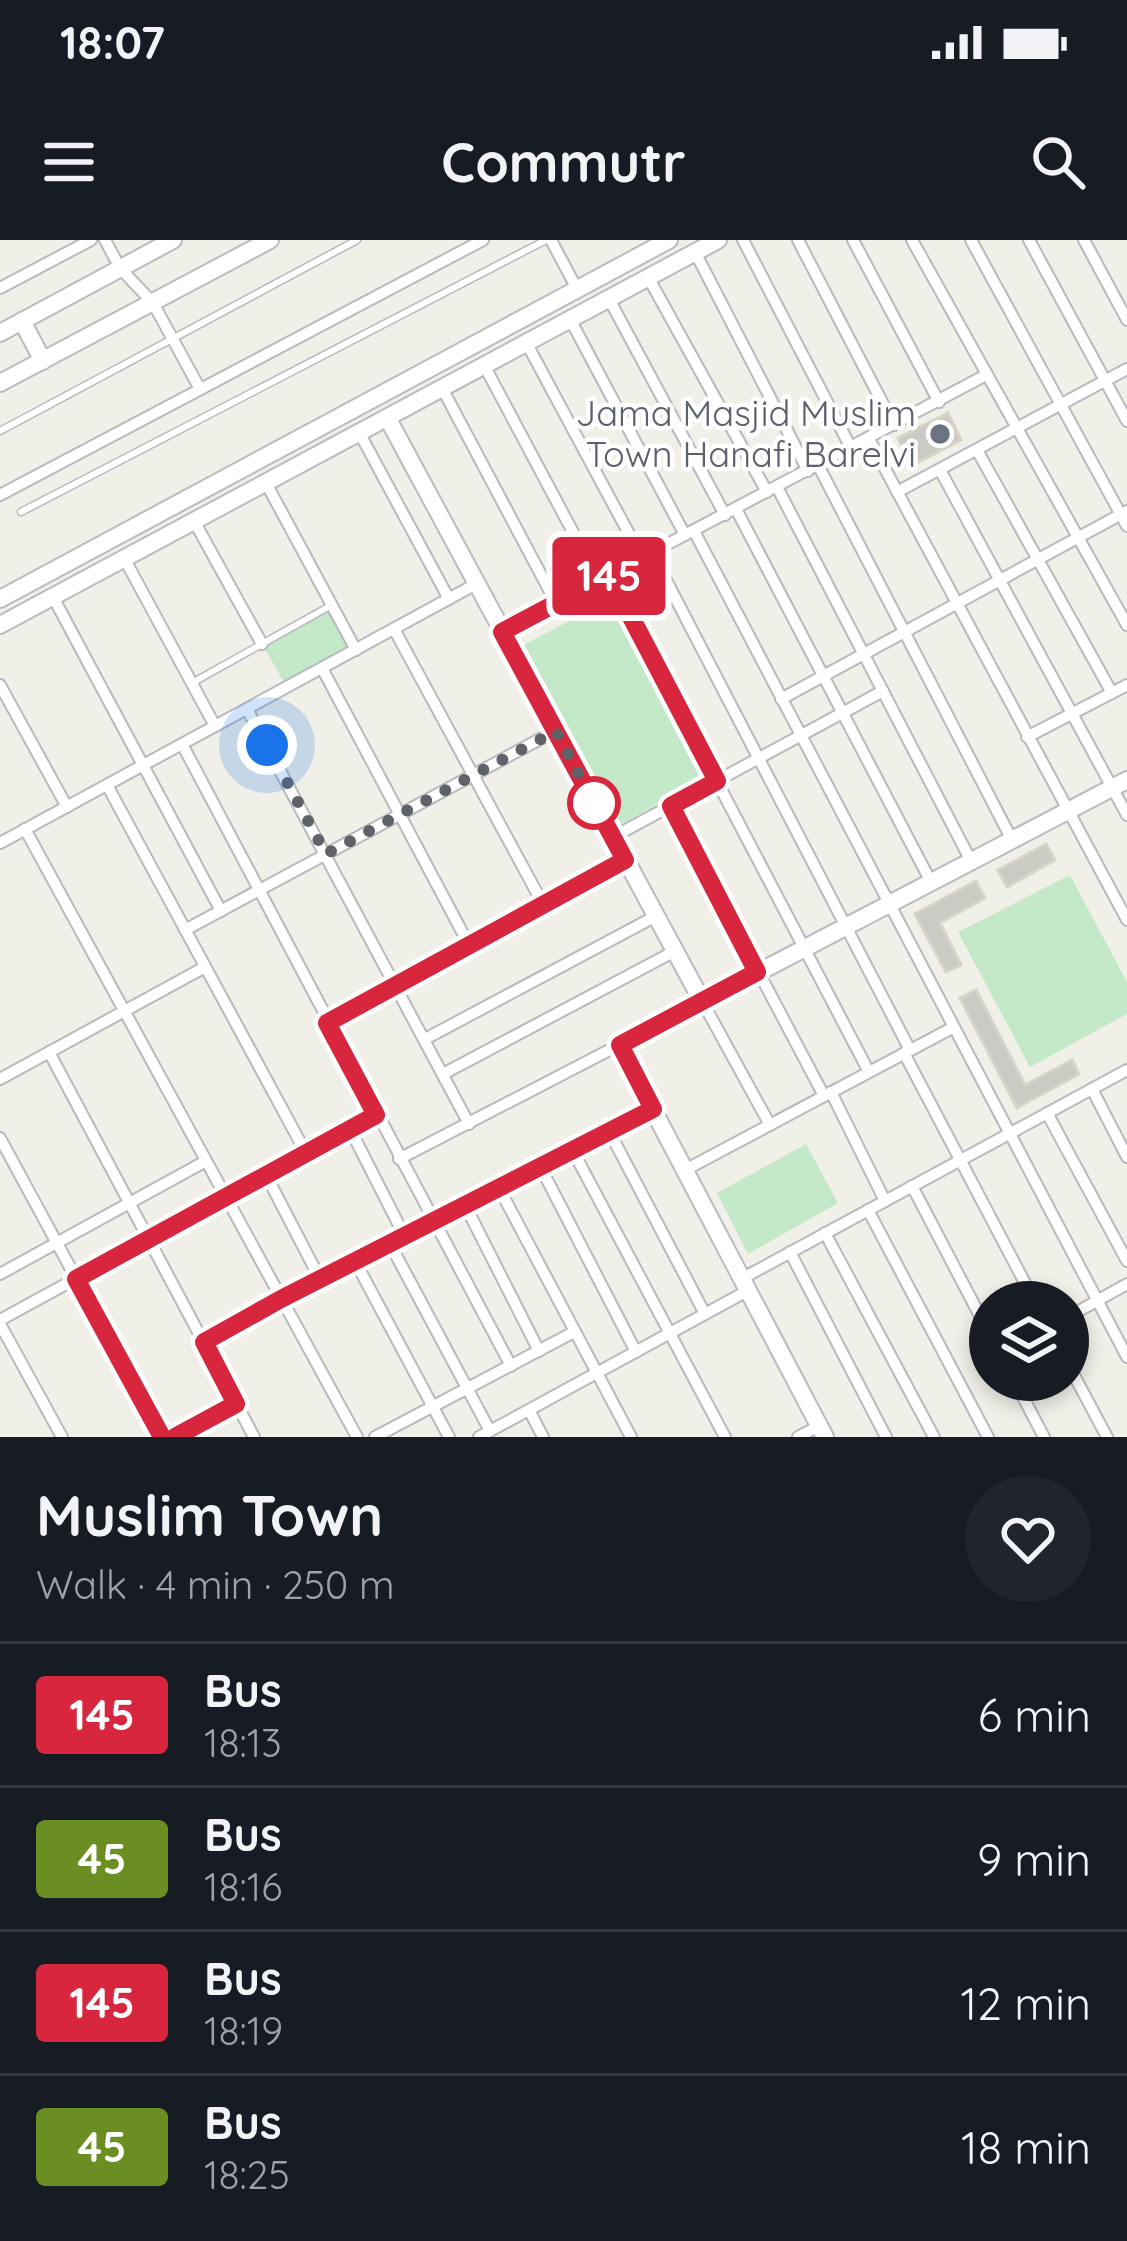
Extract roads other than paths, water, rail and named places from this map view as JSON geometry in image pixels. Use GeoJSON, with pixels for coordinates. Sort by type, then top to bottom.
{"type":"FeatureCollection","features":[{"type":"Feature","properties":{"kind":"street"},"geometry":{"type":"LineString","coordinates":[[0,289],[92,240]]}},
{"type":"Feature","properties":{"kind":"street"},"geometry":{"type":"LineString","coordinates":[[105,240],[120,268],[153,302],[200,389]]}},
{"type":"Feature","properties":{"kind":"street"},"geometry":{"type":"LineString","coordinates":[[0,333],[173,240]]}},
{"type":"Feature","properties":{"kind":"street"},"geometry":{"type":"LineString","coordinates":[[0,383],[270,240]]}},
{"type":"Feature","properties":{"kind":"street"},"geometry":{"type":"LineString","coordinates":[[0,495],[483,240]]}},
{"type":"Feature","properties":{"kind":"street"},"geometry":{"type":"LineString","coordinates":[[548,240],[577,289]]}},
{"type":"Feature","properties":{"kind":"street"},"geometry":{"type":"LineString","coordinates":[[0,599],[669,240]]}},
{"type":"Feature","properties":{"kind":"street"},"geometry":{"type":"LineString","coordinates":[[0,625],[718,240]]}},
{"type":"Feature","properties":{"kind":"street"},"geometry":{"type":"LineString","coordinates":[[742,240],[851,448]]}},
{"type":"Feature","properties":{"kind":"street"},"geometry":{"type":"LineString","coordinates":[[798,240],[894,425]]}},
{"type":"Feature","properties":{"kind":"street"},"geometry":{"type":"LineString","coordinates":[[853,240],[939,402]]}},
{"type":"Feature","properties":{"kind":"street"},"geometry":{"type":"LineString","coordinates":[[912,240],[1127,625]]}},
{"type":"Feature","properties":{"kind":"street"},"geometry":{"type":"LineString","coordinates":[[781,699],[1125,517],[971,240]]}},
{"type":"Feature","properties":{"kind":"street"},"geometry":{"type":"LineString","coordinates":[[1029,240],[1127,422]]}},
{"type":"Feature","properties":{"kind":"street"},"geometry":{"type":"LineString","coordinates":[[1084,240],[1127,320]]}},
{"type":"Feature","properties":{"kind":"street"},"geometry":{"type":"LineString","coordinates":[[695,252],[905,633],[1012,839]]}},
{"type":"Feature","properties":{"kind":"street"},"geometry":{"type":"LineString","coordinates":[[649,277],[864,655],[970,861]]}},
{"type":"Feature","properties":{"kind":"street"},"geometry":{"type":"LineString","coordinates":[[609,299],[824,676],[931,882]]}},
{"type":"Feature","properties":{"kind":"street"},"geometry":{"type":"LineString","coordinates":[[22,321],[43,361]]}},
{"type":"Feature","properties":{"kind":"street"},"geometry":{"type":"LineString","coordinates":[[571,321],[781,699],[1127,1357]]}},
{"type":"Feature","properties":{"kind":"street"},"geometry":{"type":"LineString","coordinates":[[527,344],[758,758],[1024,1281]]}},
{"type":"Feature","properties":{"kind":"street"},"geometry":{"type":"LineString","coordinates":[[485,367],[717,781],[868,1072]]}},
{"type":"Feature","properties":{"kind":"street"},"geometry":{"type":"LineString","coordinates":[[897,492],[1127,369]]}},
{"type":"Feature","properties":{"kind":"street"},"geometry":{"type":"LineString","coordinates":[[502,632],[986,375]]}},
{"type":"Feature","properties":{"kind":"street"},"geometry":{"type":"LineString","coordinates":[[442,388],[556,603]]}},
{"type":"Feature","properties":{"kind":"street"},"geometry":{"type":"LineString","coordinates":[[388,419],[770,1125]]}},
{"type":"Feature","properties":{"kind":"street"},"geometry":{"type":"LineString","coordinates":[[360,434],[449,599]]}},
{"type":"Feature","properties":{"kind":"street"},"geometry":{"type":"LineString","coordinates":[[869,439],[1127,920]]}},
{"type":"Feature","properties":{"kind":"street"},"geometry":{"type":"LineString","coordinates":[[977,450],[1112,693]]}},
{"type":"Feature","properties":{"kind":"street"},"geometry":{"type":"LineString","coordinates":[[940,470],[1072,713],[1120,784],[1127,815]]}},
{"type":"Feature","properties":{"kind":"street"},"geometry":{"type":"LineString","coordinates":[[266,483],[356,650]]}},
{"type":"Feature","properties":{"kind":"street"},"geometry":{"type":"LineString","coordinates":[[194,521],[262,644]]}},
{"type":"Feature","properties":{"kind":"street"},"geometry":{"type":"LineString","coordinates":[[124,558],[215,726]]}},
{"type":"Feature","properties":{"kind":"street"},"geometry":{"type":"LineString","coordinates":[[0,843],[476,584]]}},
{"type":"Feature","properties":{"kind":"street"},"geometry":{"type":"LineString","coordinates":[[53,597],[221,911]]}},
{"type":"Feature","properties":{"kind":"street"},"geometry":{"type":"LineString","coordinates":[[394,628],[544,904]]}},
{"type":"Feature","properties":{"kind":"street"},"geometry":{"type":"LineString","coordinates":[[322,668],[469,945]]}},
{"type":"Feature","properties":{"kind":"street"},"geometry":{"type":"LineString","coordinates":[[0,685],[67,807]]}},
{"type":"Feature","properties":{"kind":"street"},"geometry":{"type":"LineString","coordinates":[[1028,736],[1127,686]]}},
{"type":"Feature","properties":{"kind":"street"},"geometry":{"type":"LineString","coordinates":[[613,837],[883,691]]}},
{"type":"Feature","properties":{"kind":"street"},"geometry":{"type":"LineString","coordinates":[[248,709],[469,1124]]}},
{"type":"Feature","properties":{"kind":"street"},"geometry":{"type":"LineString","coordinates":[[185,930],[556,731]]}},
{"type":"Feature","properties":{"kind":"street"},"geometry":{"type":"LineString","coordinates":[[182,744],[511,1366]]}},
{"type":"Feature","properties":{"kind":"street"},"geometry":{"type":"LineString","coordinates":[[399,1160],[1120,784]]}},
{"type":"Feature","properties":{"kind":"street"},"geometry":{"type":"LineString","coordinates":[[107,785],[306,1153]]}},
{"type":"Feature","properties":{"kind":"street"},"geometry":{"type":"LineString","coordinates":[[671,806],[885,1201]]}},
{"type":"Feature","properties":{"kind":"street"},"geometry":{"type":"LineString","coordinates":[[25,830],[357,1437]]}},
{"type":"Feature","properties":{"kind":"street"},"geometry":{"type":"LineString","coordinates":[[327,1023],[625,860]]}},
{"type":"Feature","properties":{"kind":"street"},"geometry":{"type":"LineString","coordinates":[[425,1039],[656,916]]}},
{"type":"Feature","properties":{"kind":"street"},"geometry":{"type":"LineString","coordinates":[[442,1074],[675,951]]}},
{"type":"Feature","properties":{"kind":"street"},"geometry":{"type":"LineString","coordinates":[[0,1079],[205,967]]}},
{"type":"Feature","properties":{"kind":"street"},"geometry":{"type":"LineString","coordinates":[[685,1171],[952,1028]]}},
{"type":"Feature","properties":{"kind":"street"},"geometry":{"type":"LineString","coordinates":[[620,1045],[822,1431],[798,1437]]}},
{"type":"Feature","properties":{"kind":"street"},"geometry":{"type":"LineString","coordinates":[[49,1052],[254,1437]]}},
{"type":"Feature","properties":{"kind":"street"},"geometry":{"type":"LineString","coordinates":[[390,1244],[467,1388],[485,1434],[705,1315],[790,1252],[1127,1070]]}},
{"type":"Feature","properties":{"kind":"street"},"geometry":{"type":"LineString","coordinates":[[1091,1089],[1127,1157]]}},
{"type":"Feature","properties":{"kind":"street"},"geometry":{"type":"LineString","coordinates":[[204,1342],[653,1109]]}},
{"type":"Feature","properties":{"kind":"street"},"geometry":{"type":"LineString","coordinates":[[1047,1113],[1127,1262]]}},
{"type":"Feature","properties":{"kind":"street"},"geometry":{"type":"LineString","coordinates":[[45,1437],[60,1434],[0,1322],[376,1115]]}},
{"type":"Feature","properties":{"kind":"street"},"geometry":{"type":"LineString","coordinates":[[350,1129],[405,1237]]}},
{"type":"Feature","properties":{"kind":"street"},"geometry":{"type":"LineString","coordinates":[[610,1133],[705,1315]]}},
{"type":"Feature","properties":{"kind":"street"},"geometry":{"type":"LineString","coordinates":[[0,1138],[162,1437]]}},
{"type":"Feature","properties":{"kind":"street"},"geometry":{"type":"LineString","coordinates":[[573,1151],[725,1437]]}},
{"type":"Feature","properties":{"kind":"street"},"geometry":{"type":"LineString","coordinates":[[0,1274],[206,1161]]}},
{"type":"Feature","properties":{"kind":"street"},"geometry":{"type":"LineString","coordinates":[[541,1168],[636,1352]]}},
{"type":"Feature","properties":{"kind":"street"},"geometry":{"type":"LineString","coordinates":[[266,1175],[320,1279]]}},
{"type":"Feature","properties":{"kind":"street"},"geometry":{"type":"LineString","coordinates":[[912,1186],[969,1292]]}},
{"type":"Feature","properties":{"kind":"street"},"geometry":{"type":"LineString","coordinates":[[500,1190],[631,1437]]}},
{"type":"Feature","properties":{"kind":"street"},"geometry":{"type":"LineString","coordinates":[[466,1207],[539,1351]]}},
{"type":"Feature","properties":{"kind":"street"},"geometry":{"type":"LineString","coordinates":[[868,1210],[988,1437]]}},
{"type":"Feature","properties":{"kind":"street"},"geometry":{"type":"LineString","coordinates":[[825,1234],[934,1437]]}},
{"type":"Feature","properties":{"kind":"street"},"geometry":{"type":"LineString","coordinates":[[790,1252],[886,1437]]}},
{"type":"Feature","properties":{"kind":"street"},"geometry":{"type":"LineString","coordinates":[[355,1261],[449,1437]]}},
{"type":"Feature","properties":{"kind":"street"},"geometry":{"type":"LineString","coordinates":[[1089,1305],[1127,1284]]}},
{"type":"Feature","properties":{"kind":"street"},"geometry":{"type":"LineString","coordinates":[[375,1437],[574,1332]]}},
{"type":"Feature","properties":{"kind":"street"},"geometry":{"type":"LineString","coordinates":[[1025,1401],[1044,1437]]}},
{"type":"Feature","properties":{"kind":"street"},"geometry":{"type":"LineString","coordinates":[[1088,1401],[1107,1437]]}},
{"type":"Feature","properties":{"kind":"street"},"geometry":{"type":"LineString","coordinates":[[175,1437],[236,1404]]}},
{"type":"Feature","properties":{"kind":"street"},"geometry":{"type":"LineString","coordinates":[[529,1410],[543,1437]]}},
{"type":"Feature","properties":{"kind":"lane"},"geometry":{"type":"LineString","coordinates":[[0,431],[357,240]]}},
{"type":"Feature","properties":{"kind":"lane"},"geometry":{"type":"LineString","coordinates":[[21,512],[548,240]]}},
{"type":"Feature","properties":{"kind":"lane"},"geometry":{"type":"LineString","coordinates":[[192,683],[332,605]]}},
{"type":"Feature","properties":{"kind":"place","name":"Jama Masjid Muslim Town Hanafi Barelvi"},"geometry":{"type":"Point","coordinates":[940,434]}}]}
